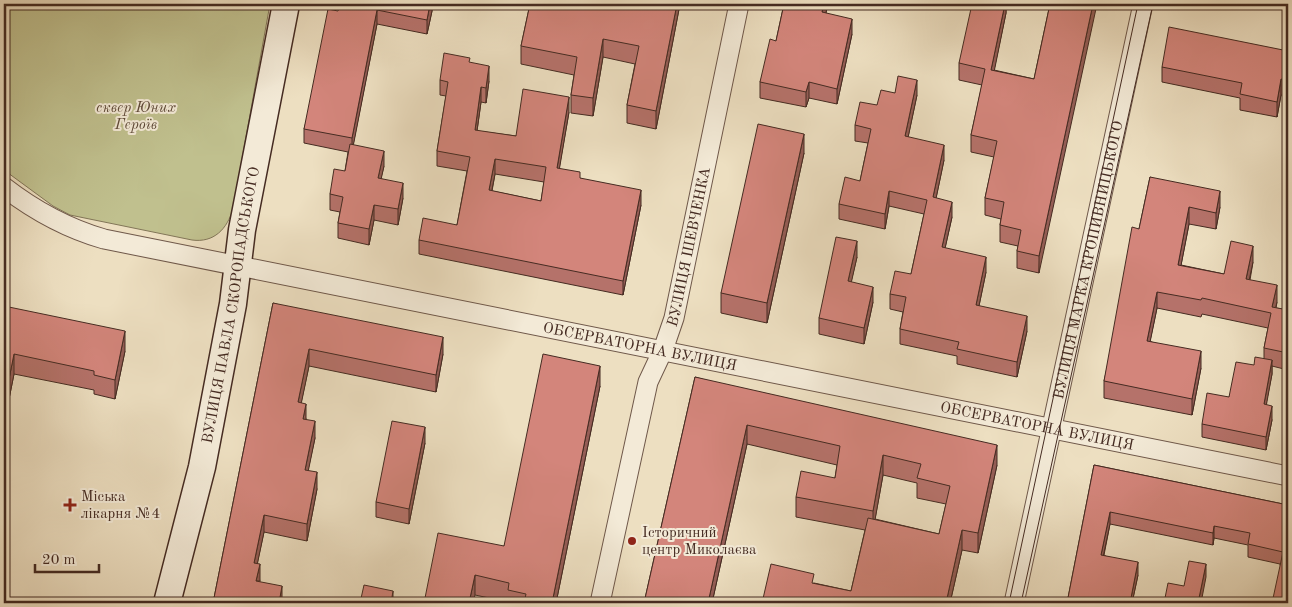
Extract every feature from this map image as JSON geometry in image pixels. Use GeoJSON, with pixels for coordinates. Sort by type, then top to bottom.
{"type":"FeatureCollection","features":[{"type":"Feature","properties":{"kind":"street","name":"ВУЛИЦЯ ПАВЛА СКОРОПАДСЬКОГО"},"geometry":{"type":"LineString","coordinates":[[167,603],[202,467],[233,304],[242,230],[286,4]]}},
{"type":"Feature","properties":{"kind":"street","name":"ВУЛИЦЯ ШЕВЧЕНКА"},"geometry":{"type":"LineString","coordinates":[[600,603],[648,382],[663,350],[674,318],[739,4]]}},
{"type":"Feature","properties":{"kind":"street","name":"ВУЛИЦЯ МАРКА КРОПИВНИЦЬКОГО"},"geometry":{"type":"LineString","coordinates":[[1014,603],[1143,4]]}},
{"type":"Feature","properties":{"kind":"street","name":"ОБСЕРВАТОРНА ВУЛИЦЯ"},"geometry":{"type":"LineString","coordinates":[[4,187],[49,218],[74,230],[104,239],[1288,476]]}},
{"type":"Feature","properties":{"kind":"green space","name":"сквер Юних Героїв"},"geometry":{"type":"Polygon","coordinates":[[[4,4],[270,4],[233,209],[227,223],[218,233],[207,239],[192,240],[70,215],[53,206],[4,170],[4,4]]]}},
{"type":"Feature","properties":{"kind":"building"},"geometry":{"type":"Polygon","coordinates":[[[340,4],[430,4],[427,20],[377,10],[352,138],[304,129],[328,9],[338,11],[340,4]]]}},
{"type":"Feature","properties":{"kind":"building"},"geometry":{"type":"Polygon","coordinates":[[[530,4],[677,4],[656,111],[627,105],[639,46],[603,39],[593,98],[571,95],[577,57],[521,46],[530,4]]]}},
{"type":"Feature","properties":{"kind":"building"},"geometry":{"type":"Polygon","coordinates":[[[784,4],[824,4],[822,12],[852,19],[837,89],[809,82],[806,92],[760,82],[770,39],[776,41],[784,4]]]}},
{"type":"Feature","properties":{"kind":"building"},"geometry":{"type":"Polygon","coordinates":[[[972,4],[1005,4],[991,70],[1034,79],[1050,4],[1093,4],[1039,256],[1017,251],[1021,230],[1000,225],[1004,202],[985,198],[997,141],[971,135],[985,69],[959,63],[972,4]]]}},
{"type":"Feature","properties":{"kind":"building"},"geometry":{"type":"Polygon","coordinates":[[[1169,27],[1288,51],[1288,81],[1281,79],[1277,102],[1240,94],[1242,83],[1162,67],[1169,27]]]}},
{"type":"Feature","properties":{"kind":"building"},"geometry":{"type":"Polygon","coordinates":[[[444,53],[470,58],[469,62],[489,66],[486,88],[481,87],[475,130],[516,136],[523,89],[569,97],[557,168],[580,172],[580,178],[641,190],[623,281],[419,240],[423,218],[457,225],[470,157],[437,151],[448,82],[440,80],[444,53]],[[495,159],[489,190],[541,201],[546,167],[495,159]]]}},
{"type":"Feature","properties":{"kind":"building"},"geometry":{"type":"Polygon","coordinates":[[[898,76],[917,80],[905,136],[944,145],[933,197],[952,202],[942,247],[986,257],[976,305],[1027,316],[1017,362],[957,349],[959,342],[900,329],[906,297],[890,294],[895,271],[911,274],[927,200],[889,191],[885,214],[839,204],[845,177],[860,181],[871,129],[855,125],[860,102],[877,105],[881,90],[895,93],[898,76]]]}},
{"type":"Feature","properties":{"kind":"building"},"geometry":{"type":"Polygon","coordinates":[[[758,124],[804,134],[767,303],[721,293],[758,124]]]}},
{"type":"Feature","properties":{"kind":"building"},"geometry":{"type":"Polygon","coordinates":[[[350,144],[384,151],[378,178],[403,183],[398,209],[374,205],[369,229],[338,223],[343,197],[330,194],[334,169],[345,171],[350,144]]]}},
{"type":"Feature","properties":{"kind":"building"},"geometry":{"type":"Polygon","coordinates":[[[1150,177],[1220,191],[1216,213],[1189,207],[1178,265],[1224,274],[1231,241],[1253,246],[1246,279],[1277,285],[1272,307],[1288,310],[1288,353],[1264,348],[1271,313],[1202,298],[1201,300],[1157,292],[1147,341],[1201,351],[1192,399],[1104,381],[1132,227],[1139,229],[1150,177]]]}},
{"type":"Feature","properties":{"kind":"building"},"geometry":{"type":"Polygon","coordinates":[[[836,237],[857,241],[848,281],[873,287],[864,328],[819,318],[836,237]]]}},
{"type":"Feature","properties":{"kind":"building"},"geometry":{"type":"Polygon","coordinates":[[[273,303],[443,337],[436,375],[309,349],[298,402],[306,404],[303,419],[315,421],[305,470],[317,472],[307,524],[264,515],[254,563],[260,564],[256,581],[282,586],[279,603],[213,603],[273,303]]]}},
{"type":"Feature","properties":{"kind":"building"},"geometry":{"type":"Polygon","coordinates":[[[4,306],[125,331],[115,380],[94,375],[94,371],[14,354],[4,404],[4,306]]]}},
{"type":"Feature","properties":{"kind":"building"},"geometry":{"type":"Polygon","coordinates":[[[543,354],[600,366],[552,603],[524,603],[526,594],[508,590],[509,583],[475,575],[469,603],[424,603],[438,533],[504,546],[543,354]]]}},
{"type":"Feature","properties":{"kind":"building"},"geometry":{"type":"Polygon","coordinates":[[[1255,357],[1272,360],[1264,404],[1272,406],[1266,437],[1202,424],[1207,393],[1229,397],[1236,362],[1254,365],[1255,357]]]}},
{"type":"Feature","properties":{"kind":"building"},"geometry":{"type":"Polygon","coordinates":[[[695,377],[997,445],[978,533],[962,530],[946,603],[762,603],[771,564],[814,574],[812,583],[851,591],[868,518],[939,534],[950,486],[917,478],[921,464],[883,455],[873,511],[796,497],[801,471],[835,478],[840,446],[747,425],[708,603],[644,603],[695,377]]]}},
{"type":"Feature","properties":{"kind":"building"},"geometry":{"type":"Polygon","coordinates":[[[392,421],[425,427],[409,509],[376,502],[392,421]]]}},
{"type":"Feature","properties":{"kind":"building"},"geometry":{"type":"Polygon","coordinates":[[[1094,465],[1288,505],[1288,603],[1272,603],[1283,552],[1248,544],[1250,533],[1214,526],[1213,533],[1110,512],[1101,555],[1138,562],[1130,603],[1067,603],[1094,465]]]}},
{"type":"Feature","properties":{"kind":"building"},"geometry":{"type":"Polygon","coordinates":[[[1189,561],[1206,564],[1198,603],[1164,603],[1168,583],[1184,586],[1189,561]]]}},
{"type":"Feature","properties":{"kind":"building"},"geometry":{"type":"Polygon","coordinates":[[[364,585],[393,591],[391,603],[360,603],[364,585]]]}},
{"type":"Feature","properties":{"kind":"tram line"},"geometry":{"type":"LineString","coordinates":[[1009,603],[1138,4]]}},
{"type":"Feature","properties":{"kind":"tram line"},"geometry":{"type":"LineString","coordinates":[[1021,603],[1153,4]]}},
{"type":"Feature","properties":{"kind":"place","name":"Міська лікарня №4"},"geometry":{"type":"Point","coordinates":[70,505]}},
{"type":"Feature","properties":{"kind":"place","name":"Історичний центр Миколаєва"},"geometry":{"type":"Point","coordinates":[632,541]}}]}
